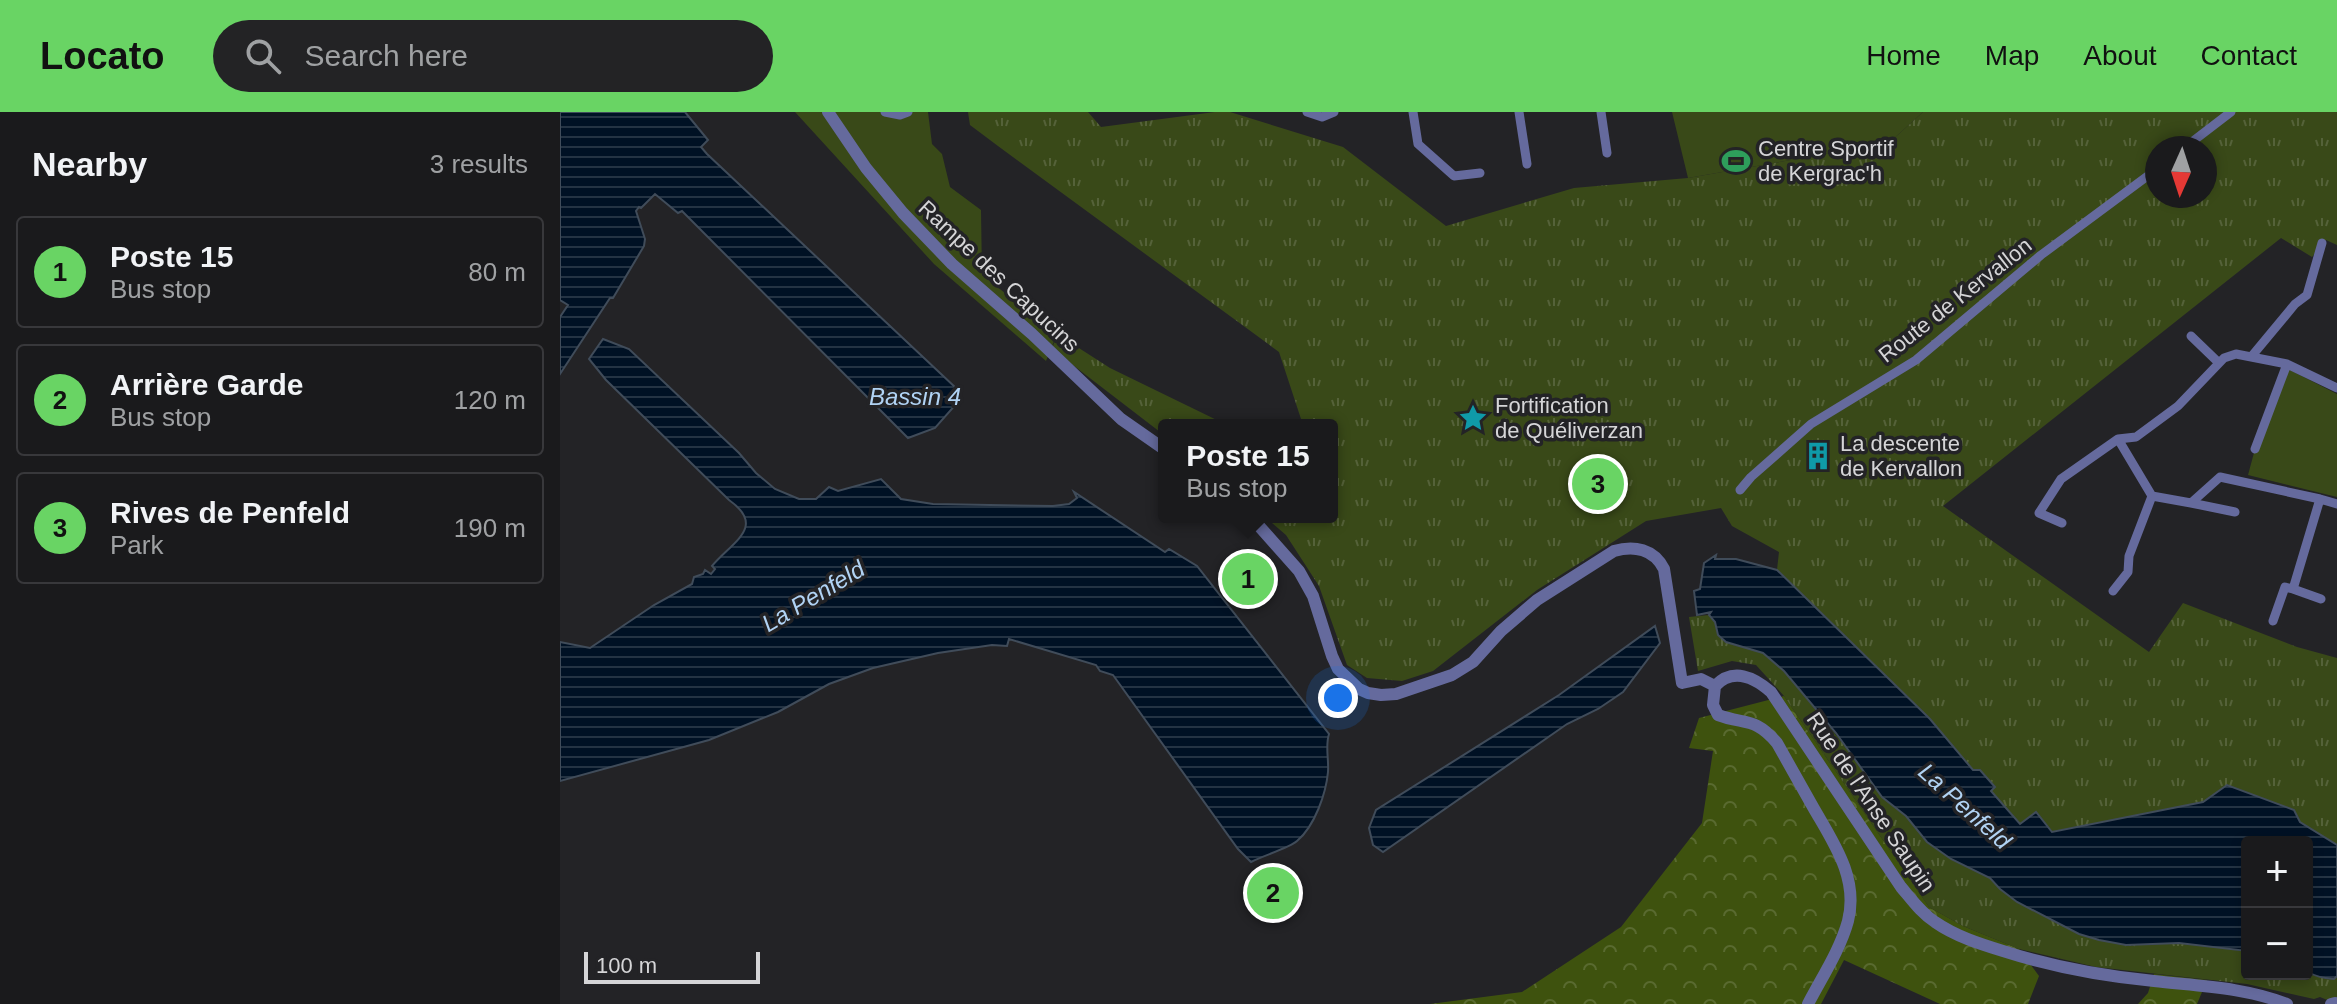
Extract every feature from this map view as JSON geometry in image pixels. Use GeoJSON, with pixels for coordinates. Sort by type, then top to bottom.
{"type":"FeatureCollection","features":[{"type":"Feature","properties":{"kind":"street","name":"Rampe des Capucins"},"geometry":{"type":"LineString","coordinates":[[828,112],[866,168],[952,264],[1032,334],[1121,419],[1158,445]]}},
{"type":"Feature","properties":{"kind":"street"},"geometry":{"type":"LineString","coordinates":[[885,112],[900,115],[908,112]]}},
{"type":"Feature","properties":{"kind":"street"},"geometry":{"type":"LineString","coordinates":[[1307,112],[1322,117],[1334,112]]}},
{"type":"Feature","properties":{"kind":"street"},"geometry":{"type":"LineString","coordinates":[[1413,112],[1418,144],[1442,166],[1454,176],[1480,173]]}},
{"type":"Feature","properties":{"kind":"street"},"geometry":{"type":"LineString","coordinates":[[1519,112],[1527,164]]}},
{"type":"Feature","properties":{"kind":"street"},"geometry":{"type":"LineString","coordinates":[[1601,112],[1607,153]]}},
{"type":"Feature","properties":{"kind":"street"},"geometry":{"type":"LineString","coordinates":[[2200,136],[2231,112]]}},
{"type":"Feature","properties":{"kind":"street","name":"Route de Kervallon"},"geometry":{"type":"LineString","coordinates":[[1740,490],[1811,424],[1916,360],[2041,255],[2145,178]]}},
{"type":"Feature","properties":{"kind":"street"},"geometry":{"type":"LineString","coordinates":[[2251,357],[2295,304],[2307,295],[2322,243]]}},
{"type":"Feature","properties":{"kind":"street"},"geometry":{"type":"LineString","coordinates":[[2191,336],[2219,363]]}},
{"type":"Feature","properties":{"kind":"street"},"geometry":{"type":"LineString","coordinates":[[2062,523],[2039,513],[2061,479],[2118,439],[2136,437],[2178,406],[2224,358],[2236,354],[2287,364],[2337,388]]}},
{"type":"Feature","properties":{"kind":"street"},"geometry":{"type":"LineString","coordinates":[[2255,449],[2287,364]]}},
{"type":"Feature","properties":{"kind":"street"},"geometry":{"type":"LineString","coordinates":[[2118,439],[2152,496],[2235,512]]}},
{"type":"Feature","properties":{"kind":"street"},"geometry":{"type":"LineString","coordinates":[[2191,503],[2220,477],[2337,504]]}},
{"type":"Feature","properties":{"kind":"street"},"geometry":{"type":"LineString","coordinates":[[2113,591],[2128,572],[2129,556],[2152,496]]}},
{"type":"Feature","properties":{"kind":"street"},"geometry":{"type":"LineString","coordinates":[[2293,589],[2320,499]]}},
{"type":"Feature","properties":{"kind":"street"},"geometry":{"type":"LineString","coordinates":[[1256,523],[1299,571],[1313,596],[1338,669],[1368,693],[1396,694],[1452,675],[1473,662],[1501,631],[1537,600],[1614,551],[1635,548],[1654,555],[1664,569],[1682,683],[1701,679],[1715,686],[1713,705],[1718,715],[1757,725],[1767,731],[1777,743],[1839,851],[1846,871],[1851,901],[1848,919],[1808,1004]]}},
{"type":"Feature","properties":{"kind":"street"},"geometry":{"type":"LineString","coordinates":[[2273,621],[2285,587],[2321,599]]}},
{"type":"Feature","properties":{"kind":"street","name":"Rue de l'Anse Saupin"},"geometry":{"type":"LineString","coordinates":[[1715,686],[1725,677],[1742,675],[1771,692],[1901,887],[1920,910],[1945,927],[1986,946],[2067,969],[2247,992],[2287,1004]]}},
{"type":"Feature","properties":{"kind":"green space"},"geometry":{"type":"Polygon","coordinates":[[[795,112],[928,112],[932,144],[942,154],[950,187],[981,210],[982,275],[1057,334],[1046,361],[934,264],[795,112]]]}},
{"type":"Feature","properties":{"kind":"green space"},"geometry":{"type":"Polygon","coordinates":[[[968,112],[1088,112],[1101,127],[1230,112],[1343,147],[1446,226],[1574,188],[1688,178],[1889,143],[1923,112],[2337,112],[2337,245],[2326,240],[2312,257],[2281,238],[1943,506],[2149,652],[2183,603],[2297,647],[2337,658],[2337,845],[2300,822],[2227,785],[2203,802],[2052,832],[2036,813],[2020,824],[1991,791],[1995,787],[1980,771],[1973,770],[1930,719],[1777,570],[1779,552],[1732,526],[1721,508],[1646,521],[1537,590],[1433,671],[1402,681],[1367,678],[1347,665],[1319,586],[1286,535],[1272,523],[1338,523],[1338,419],[1301,419],[1279,352],[970,125],[968,112]]]}},
{"type":"Feature","properties":{"kind":"green space","name":"Centre Sportif de Kergrac'h"},"geometry":{"type":"Polygon","coordinates":[[[1672,112],[1923,112],[1889,143],[1688,178],[1672,112]]]}},
{"type":"Feature","properties":{"kind":"green space"},"geometry":{"type":"Polygon","coordinates":[[[1057,334],[1110,368],[1215,419],[1158,419],[1158,430],[1052,349],[1057,334]]]}},
{"type":"Feature","properties":{"kind":"green space"},"geometry":{"type":"Polygon","coordinates":[[[2288,369],[2337,394],[2337,497],[2248,475],[2255,449],[2288,369]]]}},
{"type":"Feature","properties":{"kind":"green space"},"geometry":{"type":"Polygon","coordinates":[[[1709,615],[1715,622],[1718,635],[1736,646],[1763,653],[1784,671],[1895,808],[1906,816],[1927,842],[1951,859],[1990,878],[2017,902],[2048,917],[2126,945],[2179,943],[2241,950],[2241,980],[2313,980],[2313,975],[2334,979],[2337,976],[2337,1004],[2320,997],[2314,999],[2247,984],[2096,967],[2019,949],[1963,926],[1929,907],[1784,696],[1756,665],[1732,661],[1698,671],[1689,617],[1709,615]]]}},
{"type":"Feature","properties":{"kind":"green space"},"geometry":{"type":"Polygon","coordinates":[[[1784,696],[1929,907],[1963,926],[2019,949],[2039,976],[2028,1004],[1940,1004],[1844,960],[1821,1004],[1430,1004],[1522,992],[1621,927],[1702,823],[1713,751],[1689,748],[1699,718],[1784,696]]]}},
{"type":"Feature","properties":{"kind":"green space"},"geometry":{"type":"Polygon","coordinates":[[[2154,974],[2207,980],[2197,1004],[2138,1004],[2148,993],[2154,974]]]}},
{"type":"Feature","properties":{"kind":"water","name":"Bassin 4"},"geometry":{"type":"Polygon","coordinates":[[[560,112],[685,112],[708,140],[701,147],[707,154],[957,389],[958,402],[935,428],[908,438],[682,211],[678,213],[655,194],[636,211],[645,239],[644,246],[613,298],[610,298],[560,374],[560,317],[568,305],[560,300],[560,112]]]}},
{"type":"Feature","properties":{"kind":"water","name":"La Penfeld"},"geometry":{"type":"Polygon","coordinates":[[[603,339],[629,349],[739,453],[756,473],[775,489],[799,499],[816,499],[829,487],[838,491],[881,479],[901,499],[933,504],[1053,506],[1069,504],[1077,498],[1074,492],[1165,552],[1169,549],[1197,566],[1329,734],[1327,780],[1309,827],[1293,844],[1251,862],[1238,849],[1113,675],[1100,671],[1096,665],[1009,639],[1007,646],[992,645],[938,653],[873,668],[829,684],[778,712],[709,740],[560,781],[560,642],[590,648],[654,605],[692,584],[694,577],[705,570],[711,574],[715,569],[712,566],[736,542],[746,526],[740,510],[606,380],[589,359],[603,339]]]}},
{"type":"Feature","properties":{"kind":"water","name":"La Penfeld"},"geometry":{"type":"Polygon","coordinates":[[[1716,555],[1715,559],[1736,559],[1777,570],[1930,719],[1973,770],[1980,770],[1995,787],[1991,791],[2020,824],[2036,812],[2052,832],[2203,802],[2227,785],[2294,810],[2300,822],[2337,845],[2337,976],[2334,979],[2313,975],[2313,836],[2241,836],[2241,950],[2179,943],[2126,945],[2079,934],[2017,902],[1990,878],[1951,859],[1927,842],[1906,816],[1882,797],[1836,733],[1784,671],[1763,653],[1726,642],[1718,635],[1715,622],[1709,615],[1711,612],[1697,615],[1694,591],[1700,589],[1704,563],[1716,555]]]}},
{"type":"Feature","properties":{"kind":"water"},"geometry":{"type":"Polygon","coordinates":[[[1655,626],[1660,643],[1623,692],[1567,724],[1383,852],[1373,845],[1369,828],[1376,810],[1559,695],[1655,626]]]}},
{"type":"Feature","properties":{"kind":"place","name":"Centre Sportif de Kergrac'h"},"geometry":{"type":"Point","coordinates":[1736,161]}},
{"type":"Feature","properties":{"kind":"place","name":"Fortification de Quéliverzan"},"geometry":{"type":"Point","coordinates":[1473,418]}},
{"type":"Feature","properties":{"kind":"place","name":"La descente de Kervallon"},"geometry":{"type":"Point","coordinates":[1818,456]}},
{"type":"Feature","properties":{"kind":"place","name":"Rives de Penfeld"},"geometry":{"type":"Point","coordinates":[1598,484]}},
{"type":"Feature","properties":{"kind":"place","name":"Poste 15"},"geometry":{"type":"Point","coordinates":[1248,579]}},
{"type":"Feature","properties":{"kind":"place","name":"Arrière Garde"},"geometry":{"type":"Point","coordinates":[1273,893]}}]}
